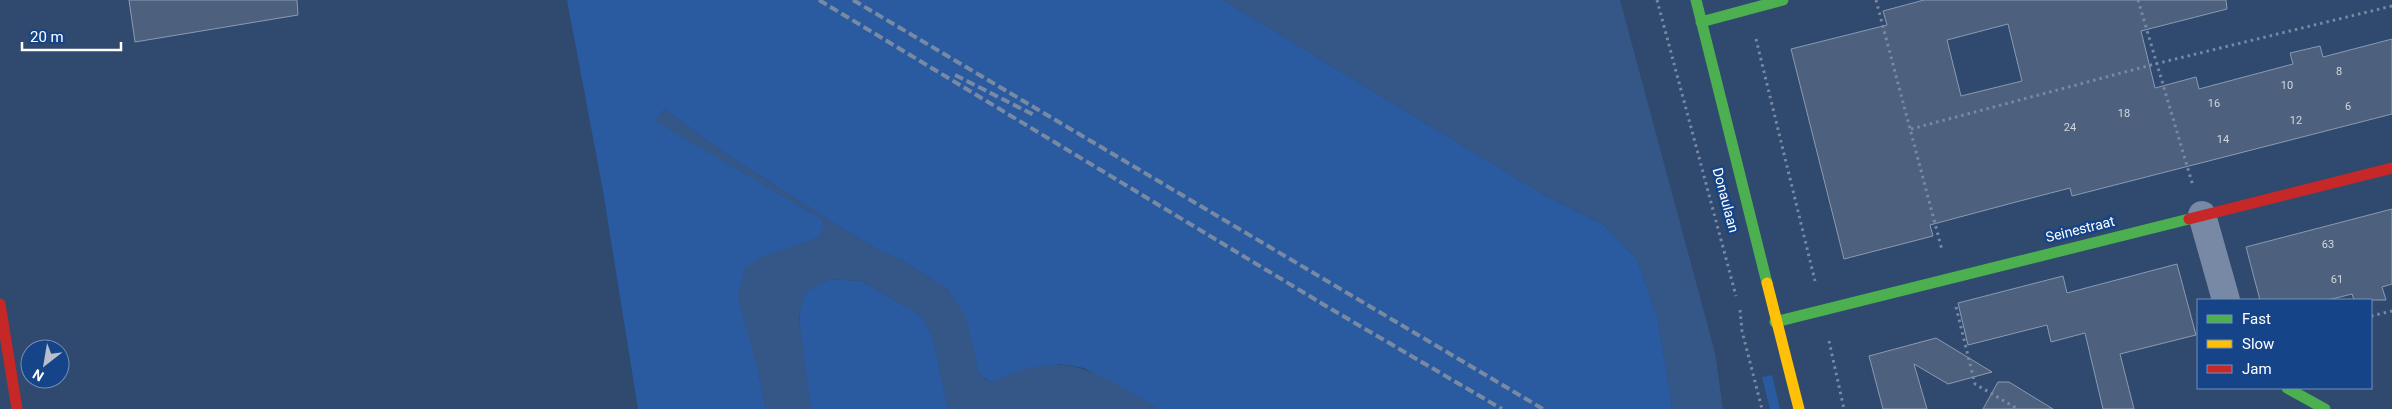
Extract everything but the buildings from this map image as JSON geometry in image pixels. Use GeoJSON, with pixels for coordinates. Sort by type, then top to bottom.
{"type":"FeatureCollection","features":[{"type":"Feature","properties":{"kind":"street","name":"Donaulaan"},"geometry":{"type":"LineString","coordinates":[[1696,0],[1775,322],[1799,409]]}},
{"type":"Feature","properties":{"kind":"street"},"geometry":{"type":"LineString","coordinates":[[1702,22],[1783,0]]}},
{"type":"Feature","properties":{"kind":"street","name":"Seinestraat"},"geometry":{"type":"LineString","coordinates":[[1775,322],[1949,277],[2392,168]]}},
{"type":"Feature","properties":{"kind":"street"},"geometry":{"type":"LineString","coordinates":[[2202,215],[2226,299]]}},
{"type":"Feature","properties":{"kind":"street"},"geometry":{"type":"LineString","coordinates":[[0,304],[17,409]]}},
{"type":"Feature","properties":{"kind":"street"},"geometry":{"type":"LineString","coordinates":[[2289,389],[2325,409]]}},
{"type":"Feature","properties":{"kind":"path","name":"Donaulaan"},"geometry":{"type":"LineString","coordinates":[[1656,0],[1740,312],[1742,331],[1762,409]]}},
{"type":"Feature","properties":{"kind":"path"},"geometry":{"type":"LineString","coordinates":[[1876,0],[1911,129],[1975,384],[2018,409]]}},
{"type":"Feature","properties":{"kind":"path"},"geometry":{"type":"LineString","coordinates":[[2138,0],[2155,64],[2202,215]]}},
{"type":"Feature","properties":{"kind":"path"},"geometry":{"type":"LineString","coordinates":[[1911,129],[2155,64],[2392,6]]}},
{"type":"Feature","properties":{"kind":"path"},"geometry":{"type":"LineString","coordinates":[[1748,9],[1822,309],[1844,409]]}},
{"type":"Feature","properties":{"kind":"path"},"geometry":{"type":"LineString","coordinates":[[2372,316],[2392,311]]}},
{"type":"Feature","properties":{"kind":"shaded area"},"geometry":{"type":"Polygon","coordinates":[[[567,0],[1223,0],[1541,193],[1604,225],[1637,259],[1658,320],[1672,403],[1670,409],[1159,409],[1084,368],[1060,364],[990,382],[979,374],[972,349],[949,290],[908,264],[846,231],[726,154],[664,109],[656,121],[822,219],[825,227],[818,238],[797,245],[758,370],[766,409],[638,409],[603,191],[567,0]]]}},
{"type":"Feature","properties":{"kind":"shaded area"},"geometry":{"type":"Polygon","coordinates":[[[1223,0],[1620,0],[1715,353],[1723,409],[1670,409],[1672,403],[1658,320],[1637,259],[1604,225],[1541,193],[1223,0]]]}},
{"type":"Feature","properties":{"kind":"shaded area"},"geometry":{"type":"Polygon","coordinates":[[[664,109],[726,154],[846,231],[908,264],[949,290],[966,317],[979,374],[989,382],[1030,368],[1048,365],[1065,366],[1082,369],[1098,375],[1159,409],[948,409],[933,338],[922,316],[862,281],[830,279],[815,286],[804,295],[799,318],[811,409],[766,409],[758,370],[738,298],[745,268],[760,257],[818,238],[825,226],[822,219],[655,121],[664,109]]]}},
{"type":"Feature","properties":{"kind":"shaded area"},"geometry":{"type":"Polygon","coordinates":[[[830,279],[862,281],[922,316],[933,338],[948,409],[811,409],[800,333],[801,304],[804,295],[809,290],[830,279]]]}},
{"type":"Feature","properties":{"kind":"shaded area"},"geometry":{"type":"Polygon","coordinates":[[[1772,375],[1780,409],[1770,409],[1762,377],[1772,375]]]}},
{"type":"Feature","properties":{"kind":"railway"},"geometry":{"type":"LineString","coordinates":[[819,0],[1331,309],[1502,409]]}},
{"type":"Feature","properties":{"kind":"railway"},"geometry":{"type":"LineString","coordinates":[[853,0],[1543,409]]}},
{"type":"Feature","properties":{"kind":"railway"},"geometry":{"type":"LineString","coordinates":[[955,75],[1034,115]]}},
{"type":"Feature","properties":{"kind":"traffic: fast"},"geometry":{"type":"LineString","coordinates":[[1696,0],[1767,283]]}},
{"type":"Feature","properties":{"kind":"traffic: fast"},"geometry":{"type":"LineString","coordinates":[[1701,22],[1783,0]]}},
{"type":"Feature","properties":{"kind":"traffic: fast"},"geometry":{"type":"LineString","coordinates":[[1775,322],[2189,219]]}},
{"type":"Feature","properties":{"kind":"traffic: fast"},"geometry":{"type":"LineString","coordinates":[[2289,389],[2325,409]]}},
{"type":"Feature","properties":{"kind":"traffic: slow"},"geometry":{"type":"LineString","coordinates":[[1767,283],[1799,409]]}},
{"type":"Feature","properties":{"kind":"traffic: jam"},"geometry":{"type":"LineString","coordinates":[[2189,219],[2392,168]]}},
{"type":"Feature","properties":{"kind":"traffic: jam"},"geometry":{"type":"LineString","coordinates":[[0,304],[17,409]]}}]}
